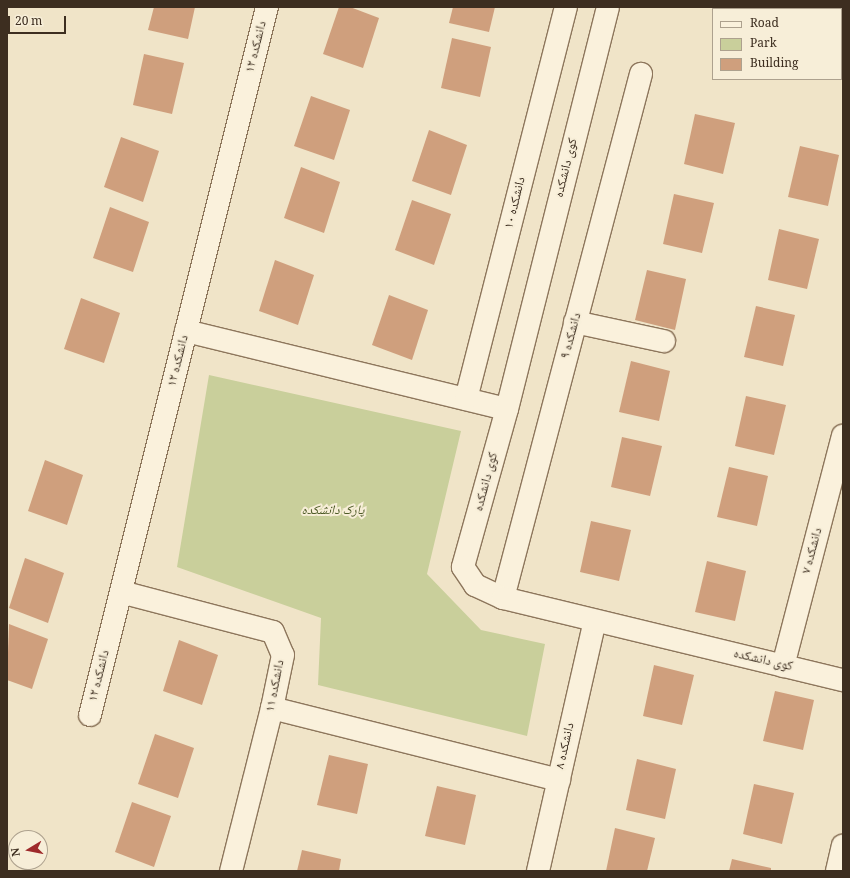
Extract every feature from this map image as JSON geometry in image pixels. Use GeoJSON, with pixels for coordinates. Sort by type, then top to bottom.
{"type":"FeatureCollection","features":[{"type":"Feature","properties":{"kind":"street","name":"دانشکده ۱۲"},"geometry":{"type":"LineString","coordinates":[[90,715],[267,7]]}},
{"type":"Feature","properties":{"kind":"street","name":"دانشکده ۱۰"},"geometry":{"type":"LineString","coordinates":[[466,399],[566,7]]}},
{"type":"Feature","properties":{"kind":"street","name":"کوی دانشکده"},"geometry":{"type":"LineString","coordinates":[[608,7],[507,409],[463,567],[475,586],[503,598],[843,680]]}},
{"type":"Feature","properties":{"kind":"street","name":"دانشکده ۹"},"geometry":{"type":"LineString","coordinates":[[503,598],[641,74]]}},
{"type":"Feature","properties":{"kind":"street"},"geometry":{"type":"LineString","coordinates":[[575,322],[664,341]]}},
{"type":"Feature","properties":{"kind":"street"},"geometry":{"type":"LineString","coordinates":[[186,331],[507,409]]}},
{"type":"Feature","properties":{"kind":"street","name":"دانشکده ۷"},"geometry":{"type":"LineString","coordinates":[[783,666],[843,436]]}},
{"type":"Feature","properties":{"kind":"street","name":"دانشکده ۱۱"},"geometry":{"type":"LineString","coordinates":[[120,592],[273,632],[283,655],[272,708],[231,871]]}},
{"type":"Feature","properties":{"kind":"street","name":"دانشکده ۸"},"geometry":{"type":"LineString","coordinates":[[538,871],[595,621]]}},
{"type":"Feature","properties":{"kind":"street"},"geometry":{"type":"LineString","coordinates":[[272,708],[559,780]]}},
{"type":"Feature","properties":{"kind":"street"},"geometry":{"type":"LineString","coordinates":[[837,871],[843,846]]}},
{"type":"Feature","properties":{"kind":"green space","name":"پارک دانشکده"},"geometry":{"type":"Polygon","coordinates":[[[209,375],[461,431],[427,574],[481,630],[545,644],[527,736],[318,685],[321,618],[177,567],[209,375]]]}},
{"type":"Feature","properties":{"kind":"building"},"geometry":{"type":"Polygon","coordinates":[[[154,7],[195,7],[188,39],[148,30],[154,7]]]}},
{"type":"Feature","properties":{"kind":"building"},"geometry":{"type":"Polygon","coordinates":[[[339,7],[350,7],[379,18],[363,68],[323,54],[339,7]]]}},
{"type":"Feature","properties":{"kind":"building"},"geometry":{"type":"Polygon","coordinates":[[[453,7],[495,7],[489,32],[449,23],[453,7]]]}},
{"type":"Feature","properties":{"kind":"building"},"geometry":{"type":"Polygon","coordinates":[[[452,38],[491,47],[480,97],[441,88],[452,38]]]}},
{"type":"Feature","properties":{"kind":"building"},"geometry":{"type":"Polygon","coordinates":[[[144,54],[184,63],[172,114],[133,105],[144,54]]]}},
{"type":"Feature","properties":{"kind":"building"},"geometry":{"type":"Polygon","coordinates":[[[311,96],[350,110],[334,160],[294,146],[311,96]]]}},
{"type":"Feature","properties":{"kind":"building"},"geometry":{"type":"Polygon","coordinates":[[[695,114],[735,123],[723,174],[684,164],[695,114]]]}},
{"type":"Feature","properties":{"kind":"building"},"geometry":{"type":"Polygon","coordinates":[[[429,130],[467,145],[451,195],[412,181],[429,130]]]}},
{"type":"Feature","properties":{"kind":"building"},"geometry":{"type":"Polygon","coordinates":[[[121,137],[159,151],[143,202],[104,187],[121,137]]]}},
{"type":"Feature","properties":{"kind":"building"},"geometry":{"type":"Polygon","coordinates":[[[800,146],[839,155],[828,206],[788,197],[800,146]]]}},
{"type":"Feature","properties":{"kind":"building"},"geometry":{"type":"Polygon","coordinates":[[[301,167],[340,182],[324,233],[284,218],[301,167]]]}},
{"type":"Feature","properties":{"kind":"building"},"geometry":{"type":"Polygon","coordinates":[[[674,194],[714,203],[702,253],[663,244],[674,194]]]}},
{"type":"Feature","properties":{"kind":"building"},"geometry":{"type":"Polygon","coordinates":[[[412,200],[451,214],[434,265],[395,250],[412,200]]]}},
{"type":"Feature","properties":{"kind":"building"},"geometry":{"type":"Polygon","coordinates":[[[110,207],[149,222],[133,272],[93,258],[110,207]]]}},
{"type":"Feature","properties":{"kind":"building"},"geometry":{"type":"Polygon","coordinates":[[[779,229],[819,239],[807,289],[768,280],[779,229]]]}},
{"type":"Feature","properties":{"kind":"building"},"geometry":{"type":"Polygon","coordinates":[[[275,260],[314,275],[298,325],[259,311],[275,260]]]}},
{"type":"Feature","properties":{"kind":"building"},"geometry":{"type":"Polygon","coordinates":[[[647,270],[686,279],[675,330],[635,320],[647,270]]]}},
{"type":"Feature","properties":{"kind":"building"},"geometry":{"type":"Polygon","coordinates":[[[389,295],[428,310],[412,360],[372,345],[389,295]]]}},
{"type":"Feature","properties":{"kind":"building"},"geometry":{"type":"Polygon","coordinates":[[[81,298],[120,313],[104,363],[64,349],[81,298]]]}},
{"type":"Feature","properties":{"kind":"building"},"geometry":{"type":"Polygon","coordinates":[[[756,306],[795,315],[783,366],[744,357],[756,306]]]}},
{"type":"Feature","properties":{"kind":"building"},"geometry":{"type":"Polygon","coordinates":[[[631,361],[670,371],[659,421],[619,412],[631,361]]]}},
{"type":"Feature","properties":{"kind":"building"},"geometry":{"type":"Polygon","coordinates":[[[746,396],[786,405],[774,455],[735,446],[746,396]]]}},
{"type":"Feature","properties":{"kind":"building"},"geometry":{"type":"Polygon","coordinates":[[[622,437],[662,446],[650,496],[611,487],[622,437]]]}},
{"type":"Feature","properties":{"kind":"building"},"geometry":{"type":"Polygon","coordinates":[[[45,460],[83,475],[67,525],[28,511],[45,460]]]}},
{"type":"Feature","properties":{"kind":"building"},"geometry":{"type":"Polygon","coordinates":[[[729,467],[768,476],[757,526],[717,517],[729,467]]]}},
{"type":"Feature","properties":{"kind":"building"},"geometry":{"type":"Polygon","coordinates":[[[591,521],[631,530],[619,581],[580,572],[591,521]]]}},
{"type":"Feature","properties":{"kind":"building"},"geometry":{"type":"Polygon","coordinates":[[[25,558],[64,573],[48,623],[9,608],[25,558]]]}},
{"type":"Feature","properties":{"kind":"building"},"geometry":{"type":"Polygon","coordinates":[[[707,561],[746,571],[735,621],[695,612],[707,561]]]}},
{"type":"Feature","properties":{"kind":"building"},"geometry":{"type":"Polygon","coordinates":[[[9,624],[48,639],[32,689],[7,680],[9,624]]]}},
{"type":"Feature","properties":{"kind":"building"},"geometry":{"type":"Polygon","coordinates":[[[179,640],[218,655],[202,705],[163,691],[179,640]]]}},
{"type":"Feature","properties":{"kind":"building"},"geometry":{"type":"Polygon","coordinates":[[[654,665],[694,675],[682,725],[643,716],[654,665]]]}},
{"type":"Feature","properties":{"kind":"building"},"geometry":{"type":"Polygon","coordinates":[[[775,691],[814,700],[803,750],[763,741],[775,691]]]}},
{"type":"Feature","properties":{"kind":"building"},"geometry":{"type":"Polygon","coordinates":[[[155,734],[194,748],[178,798],[138,784],[155,734]]]}},
{"type":"Feature","properties":{"kind":"building"},"geometry":{"type":"Polygon","coordinates":[[[329,755],[368,764],[357,814],[317,805],[329,755]]]}},
{"type":"Feature","properties":{"kind":"building"},"geometry":{"type":"Polygon","coordinates":[[[637,759],[676,769],[665,819],[626,810],[637,759]]]}},
{"type":"Feature","properties":{"kind":"building"},"geometry":{"type":"Polygon","coordinates":[[[754,784],[794,793],[782,844],[743,834],[754,784]]]}},
{"type":"Feature","properties":{"kind":"building"},"geometry":{"type":"Polygon","coordinates":[[[437,786],[476,795],[465,845],[425,836],[437,786]]]}},
{"type":"Feature","properties":{"kind":"building"},"geometry":{"type":"Polygon","coordinates":[[[132,802],[171,816],[154,867],[115,852],[132,802]]]}},
{"type":"Feature","properties":{"kind":"building"},"geometry":{"type":"Polygon","coordinates":[[[615,828],[655,838],[647,871],[606,871],[615,828]]]}},
{"type":"Feature","properties":{"kind":"building"},"geometry":{"type":"Polygon","coordinates":[[[302,850],[341,859],[339,871],[297,871],[302,850]]]}},
{"type":"Feature","properties":{"kind":"building"},"geometry":{"type":"Polygon","coordinates":[[[732,859],[771,868],[771,871],[729,871],[732,859]]]}}]}
